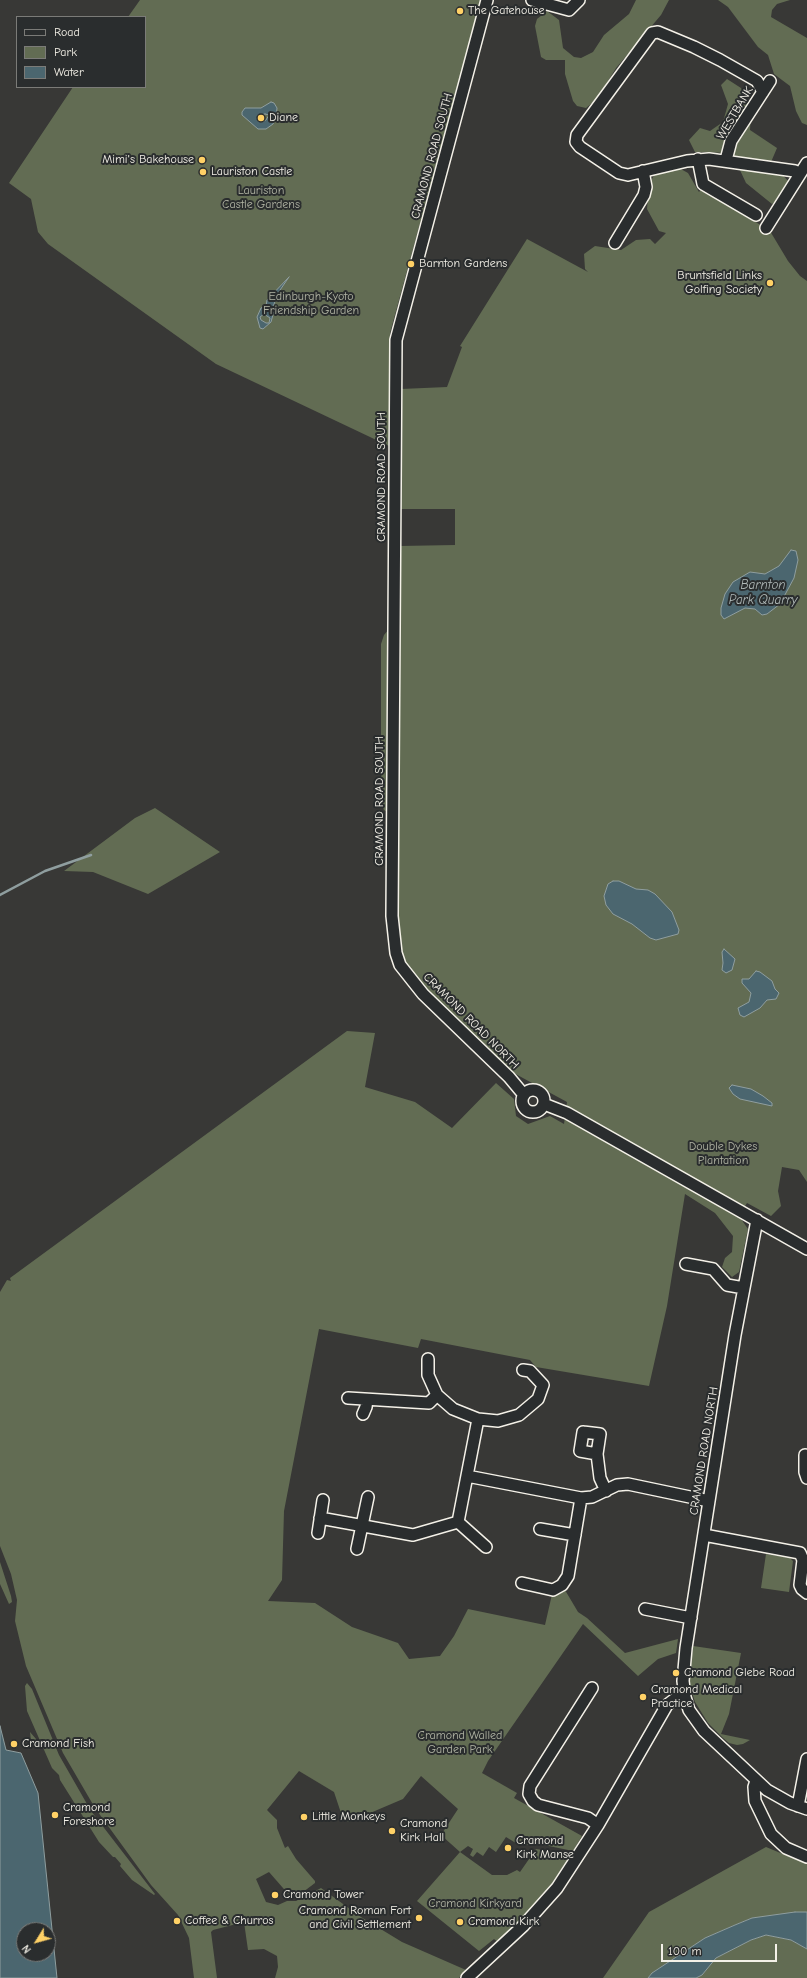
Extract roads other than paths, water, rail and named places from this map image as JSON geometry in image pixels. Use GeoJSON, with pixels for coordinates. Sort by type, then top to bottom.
{"type":"FeatureCollection","features":[{"type":"Feature","properties":{"kind":"street","name":"CRAMOND ROAD SOUTH"},"geometry":{"type":"LineString","coordinates":[[400,965],[396,953],[392,916],[396,340],[487,0]]}},
{"type":"Feature","properties":{"kind":"street"},"geometry":{"type":"LineString","coordinates":[[532,0],[569,10],[578,0]]}},
{"type":"Feature","properties":{"kind":"street"},"geometry":{"type":"LineString","coordinates":[[763,92],[757,81],[694,46],[658,32],[652,33],[576,135],[576,142],[580,147],[619,173],[628,175],[698,159],[726,160],[800,173]]}},
{"type":"Feature","properties":{"kind":"street","name":"WESTBANK"},"geometry":{"type":"LineString","coordinates":[[726,160],[731,141],[770,81]]}},
{"type":"Feature","properties":{"kind":"street"},"geometry":{"type":"LineString","coordinates":[[698,159],[703,184],[756,215]]}},
{"type":"Feature","properties":{"kind":"street"},"geometry":{"type":"LineString","coordinates":[[766,228],[807,163]]}},
{"type":"Feature","properties":{"kind":"street"},"geometry":{"type":"LineString","coordinates":[[615,243],[625,234],[644,195],[646,186],[643,171]]}},
{"type":"Feature","properties":{"kind":"street","name":"CRAMOND ROAD NORTH"},"geometry":{"type":"LineString","coordinates":[[400,965],[423,994],[509,1077],[524,1095]]}},
{"type":"Feature","properties":{"kind":"street"},"geometry":{"type":"LineString","coordinates":[[528,1091],[538,1092],[543,1096],[544,1104],[537,1112],[529,1112],[522,1106],[524,1095],[528,1091]]}},
{"type":"Feature","properties":{"kind":"street"},"geometry":{"type":"LineString","coordinates":[[544,1104],[567,1113],[807,1249]]}},
{"type":"Feature","properties":{"kind":"street","name":"CRAMOND ROAD NORTH"},"geometry":{"type":"LineString","coordinates":[[685,1697],[683,1671],[691,1618],[744,1288],[757,1220]]}},
{"type":"Feature","properties":{"kind":"street"},"geometry":{"type":"LineString","coordinates":[[686,1264],[712,1269],[727,1285],[744,1288]]}},
{"type":"Feature","properties":{"kind":"street"},"geometry":{"type":"LineString","coordinates":[[428,1359],[428,1375],[437,1395],[453,1409],[478,1419],[498,1421],[519,1415],[538,1399],[543,1385],[530,1371],[523,1370]]}},
{"type":"Feature","properties":{"kind":"street"},"geometry":{"type":"LineString","coordinates":[[348,1398],[429,1403],[437,1395]]}},
{"type":"Feature","properties":{"kind":"street"},"geometry":{"type":"LineString","coordinates":[[363,1414],[368,1400]]}},
{"type":"Feature","properties":{"kind":"street"},"geometry":{"type":"LineString","coordinates":[[458,1522],[478,1419]]}},
{"type":"Feature","properties":{"kind":"street"},"geometry":{"type":"LineString","coordinates":[[597,1454],[600,1478],[606,1491]]}},
{"type":"Feature","properties":{"kind":"street"},"geometry":{"type":"LineString","coordinates":[[805,1455],[805,1472],[807,1478]]}},
{"type":"Feature","properties":{"kind":"street"},"geometry":{"type":"LineString","coordinates":[[467,1476],[581,1498],[592,1497],[617,1485],[628,1484],[709,1501]]}},
{"type":"Feature","properties":{"kind":"street"},"geometry":{"type":"LineString","coordinates":[[358,1549],[368,1497]]}},
{"type":"Feature","properties":{"kind":"street"},"geometry":{"type":"LineString","coordinates":[[522,1583],[553,1590],[562,1585],[568,1576],[581,1498]]}},
{"type":"Feature","properties":{"kind":"street"},"geometry":{"type":"LineString","coordinates":[[318,1533],[323,1500]]}},
{"type":"Feature","properties":{"kind":"street"},"geometry":{"type":"LineString","coordinates":[[320,1518],[413,1535],[458,1522]]}},
{"type":"Feature","properties":{"kind":"street"},"geometry":{"type":"LineString","coordinates":[[458,1522],[486,1547]]}},
{"type":"Feature","properties":{"kind":"street"},"geometry":{"type":"LineString","coordinates":[[540,1529],[575,1535]]}},
{"type":"Feature","properties":{"kind":"street"},"geometry":{"type":"LineString","coordinates":[[704,1535],[800,1554],[804,1560],[800,1585],[802,1590],[807,1593]]}},
{"type":"Feature","properties":{"kind":"street"},"geometry":{"type":"LineString","coordinates":[[645,1609],[691,1618]]}},
{"type":"Feature","properties":{"kind":"street"},"geometry":{"type":"LineString","coordinates":[[592,1688],[530,1786],[529,1794],[533,1801],[538,1805],[588,1818],[598,1824]]}},
{"type":"Feature","properties":{"kind":"street"},"geometry":{"type":"LineString","coordinates":[[467,1978],[523,1926],[558,1888],[598,1824],[667,1705],[675,1699],[685,1697],[696,1721],[756,1782],[774,1795],[803,1808],[807,1759]]}},
{"type":"Feature","properties":{"kind":"street"},"geometry":{"type":"LineString","coordinates":[[756,1782],[754,1787],[755,1800],[771,1834],[786,1848],[807,1857]]}},
{"type":"Feature","properties":{"kind":"water"},"geometry":{"type":"Polygon","coordinates":[[[271,102],[274,103],[277,108],[276,118],[273,124],[266,129],[258,129],[242,115],[245,108],[261,108],[271,102]],[[265,114],[258,116],[257,119],[261,122],[266,120],[269,115],[265,114]]]}},
{"type":"Feature","properties":{"kind":"water"},"geometry":{"type":"Polygon","coordinates":[[[289,277],[278,293],[273,307],[274,311],[271,322],[263,329],[260,328],[257,317],[261,308],[266,306],[267,300],[289,277]],[[264,314],[260,317],[261,320],[266,323],[269,323],[270,318],[264,314]]]}},
{"type":"Feature","properties":{"kind":"water","name":"Barnton Park Quarry"},"geometry":{"type":"Polygon","coordinates":[[[791,550],[796,551],[798,560],[794,578],[780,604],[767,614],[762,615],[755,609],[745,608],[724,619],[721,615],[721,608],[725,594],[733,582],[750,572],[765,574],[779,566],[791,550]]]}},
{"type":"Feature","properties":{"kind":"water"},"geometry":{"type":"Polygon","coordinates":[[[613,881],[619,881],[636,889],[648,890],[655,894],[672,912],[679,930],[678,934],[656,940],[650,938],[632,924],[613,914],[606,905],[604,896],[608,884],[613,881]]]}},
{"type":"Feature","properties":{"kind":"water"},"geometry":{"type":"Polygon","coordinates":[[[724,949],[735,959],[732,970],[726,973],[722,970],[722,952],[724,949]]]}},
{"type":"Feature","properties":{"kind":"water"},"geometry":{"type":"Polygon","coordinates":[[[756,971],[760,972],[772,981],[775,989],[779,993],[776,999],[767,1000],[760,1008],[744,1017],[740,1015],[738,1008],[749,1002],[751,993],[742,983],[742,979],[749,979],[756,971]]]}},
{"type":"Feature","properties":{"kind":"water"},"geometry":{"type":"Polygon","coordinates":[[[732,1085],[751,1089],[772,1103],[772,1106],[740,1099],[733,1094],[729,1088],[732,1085]]]}},
{"type":"Feature","properties":{"kind":"water"},"geometry":{"type":"Polygon","coordinates":[[[0,1726],[6,1750],[21,1753],[38,1793],[51,1922],[16,1922],[16,1962],[55,1962],[57,1978],[0,1978],[0,1726]]]}},
{"type":"Feature","properties":{"kind":"water"},"geometry":{"type":"Polygon","coordinates":[[[795,1912],[807,1912],[807,1949],[791,1940],[766,1935],[751,1940],[716,1958],[702,1975],[696,1978],[648,1978],[652,1973],[705,1938],[752,1918],[795,1912]]]}},
{"type":"Feature","properties":{"kind":"waterway"},"geometry":{"type":"LineString","coordinates":[[0,895],[45,871],[91,855]]}},
{"type":"Feature","properties":{"kind":"place","name":"The Gatehouse"},"geometry":{"type":"Point","coordinates":[460,11]}},
{"type":"Feature","properties":{"kind":"place","name":"Diane"},"geometry":{"type":"Point","coordinates":[261,118]}},
{"type":"Feature","properties":{"kind":"place","name":"Mimi's Bakehouse"},"geometry":{"type":"Point","coordinates":[202,160]}},
{"type":"Feature","properties":{"kind":"place","name":"Lauriston Castle"},"geometry":{"type":"Point","coordinates":[203,172]}},
{"type":"Feature","properties":{"kind":"place","name":"Barnton Gardens"},"geometry":{"type":"Point","coordinates":[411,264]}},
{"type":"Feature","properties":{"kind":"place","name":"Bruntsfield Links Golfing Society"},"geometry":{"type":"Point","coordinates":[770,283]}},
{"type":"Feature","properties":{"kind":"place","name":"Cramond Glebe Road"},"geometry":{"type":"Point","coordinates":[676,1673]}},
{"type":"Feature","properties":{"kind":"place","name":"Cramond Medical Practice"},"geometry":{"type":"Point","coordinates":[643,1697]}},
{"type":"Feature","properties":{"kind":"place","name":"Cramond Fish"},"geometry":{"type":"Point","coordinates":[14,1744]}},
{"type":"Feature","properties":{"kind":"place","name":"Cramond Foreshore"},"geometry":{"type":"Point","coordinates":[55,1815]}},
{"type":"Feature","properties":{"kind":"place","name":"Little Monkeys"},"geometry":{"type":"Point","coordinates":[304,1817]}},
{"type":"Feature","properties":{"kind":"place","name":"Cramond Kirk Hall"},"geometry":{"type":"Point","coordinates":[392,1831]}},
{"type":"Feature","properties":{"kind":"place","name":"Cramond Kirk Manse"},"geometry":{"type":"Point","coordinates":[508,1848]}},
{"type":"Feature","properties":{"kind":"place","name":"Cramond Tower"},"geometry":{"type":"Point","coordinates":[275,1895]}},
{"type":"Feature","properties":{"kind":"place","name":"Cramond Roman Fort and Civil Settlement"},"geometry":{"type":"Point","coordinates":[419,1918]}},
{"type":"Feature","properties":{"kind":"place","name":"Coffee & Churros"},"geometry":{"type":"Point","coordinates":[177,1921]}},
{"type":"Feature","properties":{"kind":"place","name":"Cramond Kirk"},"geometry":{"type":"Point","coordinates":[460,1922]}},
{"type":"Feature","properties":{"kind":"park label","name":"Lauriston Castle Gardens"},"geometry":{"type":"Point","coordinates":[261,198]}},
{"type":"Feature","properties":{"kind":"park label","name":"Edinburgh-Kyoto Friendship Garden"},"geometry":{"type":"Point","coordinates":[311,304]}},
{"type":"Feature","properties":{"kind":"park label","name":"Double Dykes Plantation"},"geometry":{"type":"Point","coordinates":[723,1154]}},
{"type":"Feature","properties":{"kind":"park label","name":"Cramond Walled Garden Park"},"geometry":{"type":"Point","coordinates":[460,1743]}},
{"type":"Feature","properties":{"kind":"park label","name":"Cramond Kirkyard"},"geometry":{"type":"Point","coordinates":[475,1904]}}]}
